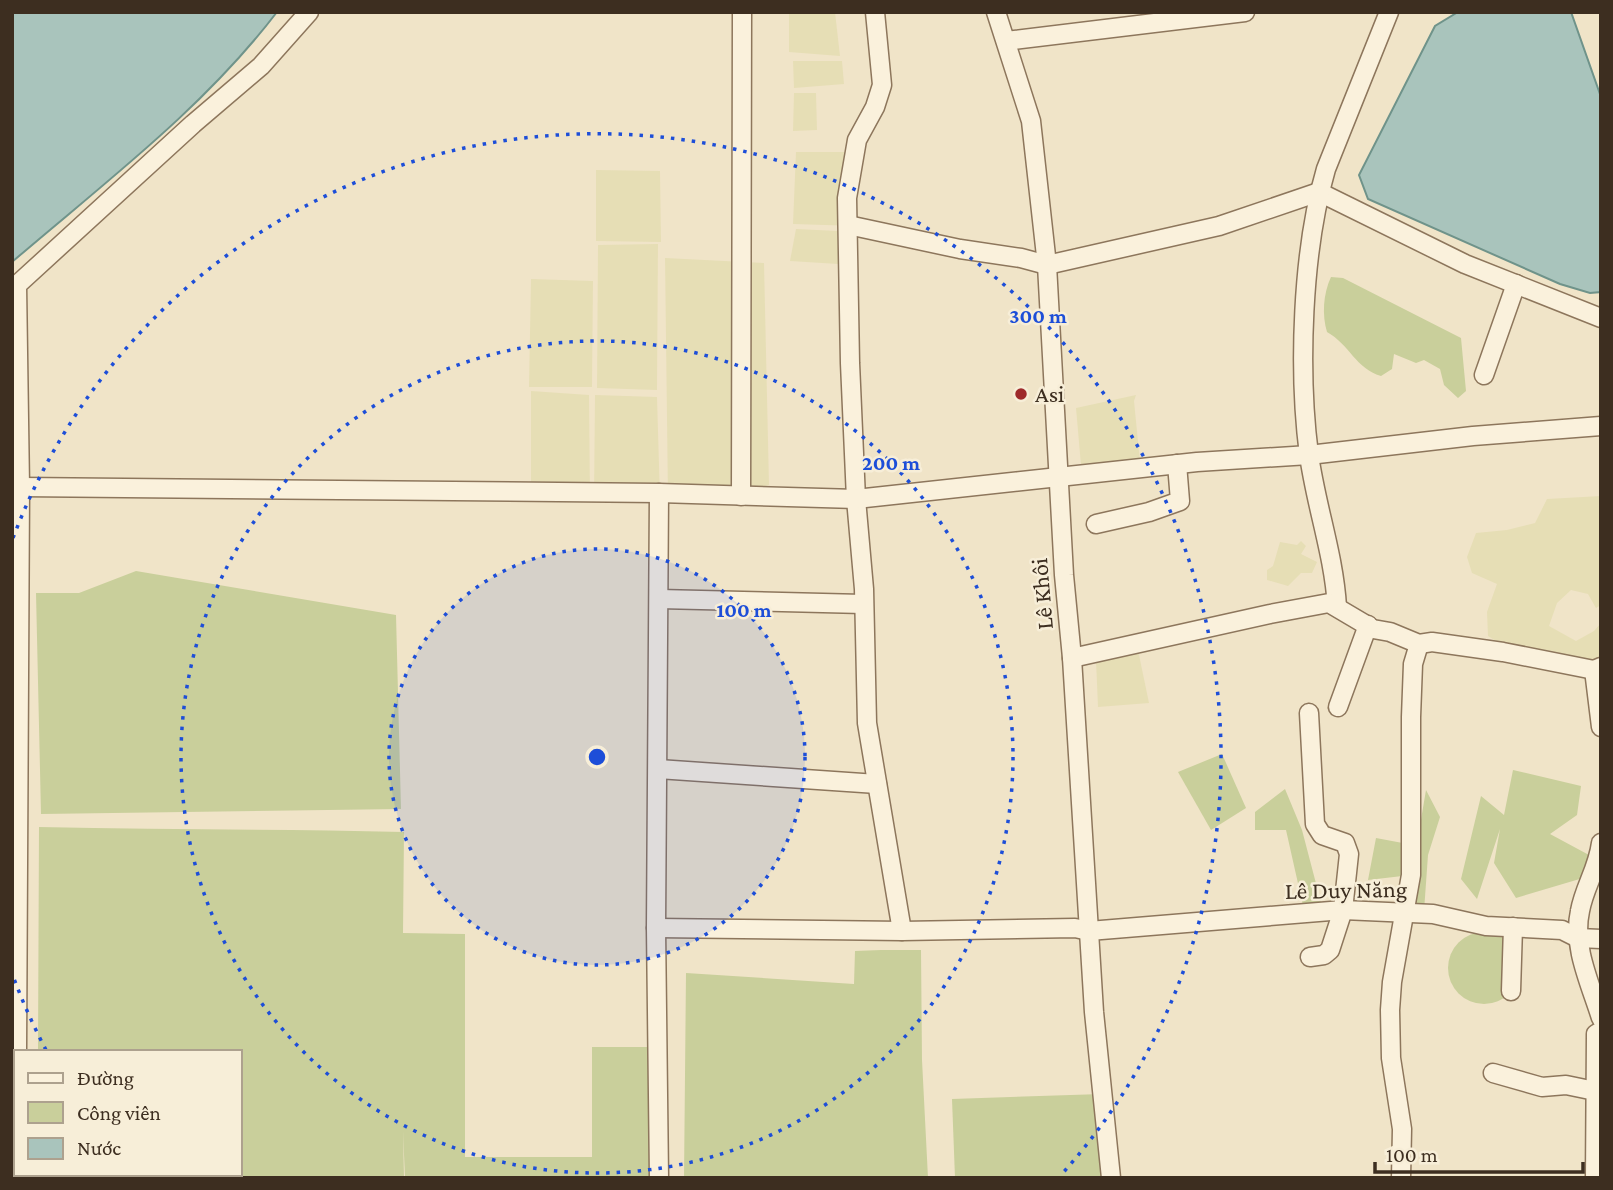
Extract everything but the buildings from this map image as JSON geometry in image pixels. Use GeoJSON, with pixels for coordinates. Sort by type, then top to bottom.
{"type":"FeatureCollection","features":[{"type":"Feature","properties":{"kind":"street"},"geometry":{"type":"LineString","coordinates":[[17,1050],[20,487],[17,285],[172,142],[261,66],[309,12]]}},
{"type":"Feature","properties":{"kind":"street"},"geometry":{"type":"LineString","coordinates":[[741,496],[742,12]]}},
{"type":"Feature","properties":{"kind":"street"},"geometry":{"type":"LineString","coordinates":[[875,12],[882,85],[875,107],[857,140],[847,198],[856,499],[864,589],[867,723],[902,930]]}},
{"type":"Feature","properties":{"kind":"street","name":"Lê Khôi"},"geometry":{"type":"LineString","coordinates":[[996,12],[1031,121],[1047,265],[1063,575],[1072,658],[1094,1012],[1111,1178]]}},
{"type":"Feature","properties":{"kind":"street"},"geometry":{"type":"LineString","coordinates":[[1006,41],[1245,12]]}},
{"type":"Feature","properties":{"kind":"street"},"geometry":{"type":"LineString","coordinates":[[1337,607],[1335,577],[1309,455],[1303,352],[1310,244],[1326,169],[1389,12]]}},
{"type":"Feature","properties":{"kind":"street"},"geometry":{"type":"LineString","coordinates":[[848,225],[1047,265],[1219,226],[1319,192],[1465,264],[1601,318]]}},
{"type":"Feature","properties":{"kind":"street"},"geometry":{"type":"LineString","coordinates":[[1484,375],[1516,285]]}},
{"type":"Feature","properties":{"kind":"street"},"geometry":{"type":"LineString","coordinates":[[20,487],[659,494],[856,499],[1177,464],[1309,455],[1473,436],[1601,426]]}},
{"type":"Feature","properties":{"kind":"street"},"geometry":{"type":"LineString","coordinates":[[1096,524],[1149,512],[1180,501],[1177,464]]}},
{"type":"Feature","properties":{"kind":"street"},"geometry":{"type":"LineString","coordinates":[[659,494],[656,928],[659,1178]]}},
{"type":"Feature","properties":{"kind":"street"},"geometry":{"type":"LineString","coordinates":[[659,599],[863,604]]}},
{"type":"Feature","properties":{"kind":"street"},"geometry":{"type":"LineString","coordinates":[[1072,658],[1270,614],[1329,604],[1368,625],[1419,644],[1432,642],[1597,668],[1601,727]]}},
{"type":"Feature","properties":{"kind":"street"},"geometry":{"type":"LineString","coordinates":[[1338,707],[1368,625]]}},
{"type":"Feature","properties":{"kind":"street"},"geometry":{"type":"LineString","coordinates":[[1401,1178],[1402,1129],[1391,1058],[1390,1010],[1411,875],[1411,717],[1413,664],[1419,644]]}},
{"type":"Feature","properties":{"kind":"street"},"geometry":{"type":"LineString","coordinates":[[1309,713],[1315,824],[1322,835],[1345,844],[1349,854],[1343,910],[1330,950],[1324,955],[1310,957]]}},
{"type":"Feature","properties":{"kind":"street"},"geometry":{"type":"LineString","coordinates":[[658,769],[877,785]]}},
{"type":"Feature","properties":{"kind":"street"},"geometry":{"type":"LineString","coordinates":[[1601,843],[1600,854],[1580,911],[1578,938],[1601,1018]]}},
{"type":"Feature","properties":{"kind":"street","name":"Lê Duy Năng"},"geometry":{"type":"LineString","coordinates":[[656,928],[1075,928],[1089,931],[1343,910],[1433,914],[1486,926],[1562,930],[1578,938],[1601,939]]}},
{"type":"Feature","properties":{"kind":"street"},"geometry":{"type":"LineString","coordinates":[[1511,992],[1513,927]]}},
{"type":"Feature","properties":{"kind":"street"},"geometry":{"type":"LineString","coordinates":[[1595,1178],[1596,1034],[1601,1031]]}},
{"type":"Feature","properties":{"kind":"street"},"geometry":{"type":"LineString","coordinates":[[1493,1073],[1542,1087],[1566,1085],[1595,1091]]}},
{"type":"Feature","properties":{"kind":"shaded area"},"geometry":{"type":"Polygon","coordinates":[[[789,12],[835,12],[840,56],[789,52],[789,12]]]}},
{"type":"Feature","properties":{"kind":"shaded area"},"geometry":{"type":"Polygon","coordinates":[[[793,61],[842,61],[844,84],[794,88],[793,61]]]}},
{"type":"Feature","properties":{"kind":"shaded area"},"geometry":{"type":"Polygon","coordinates":[[[794,93],[816,93],[817,130],[793,131],[794,93]]]}},
{"type":"Feature","properties":{"kind":"shaded area"},"geometry":{"type":"Polygon","coordinates":[[[796,152],[850,152],[857,226],[793,224],[796,152]]]}},
{"type":"Feature","properties":{"kind":"shaded area"},"geometry":{"type":"Polygon","coordinates":[[[596,170],[660,171],[661,242],[596,241],[596,170]]]}},
{"type":"Feature","properties":{"kind":"shaded area"},"geometry":{"type":"Polygon","coordinates":[[[796,229],[858,232],[854,265],[790,261],[796,229]]]}},
{"type":"Feature","properties":{"kind":"shaded area"},"geometry":{"type":"Polygon","coordinates":[[[658,244],[657,390],[597,388],[598,245],[658,244]]]}},
{"type":"Feature","properties":{"kind":"shaded area"},"geometry":{"type":"Polygon","coordinates":[[[665,258],[764,263],[769,485],[705,502],[668,500],[665,258]]]}},
{"type":"Feature","properties":{"kind":"shaded area"},"geometry":{"type":"Polygon","coordinates":[[[531,279],[593,281],[592,387],[529,387],[531,279]]]}},
{"type":"Feature","properties":{"kind":"shaded area"},"geometry":{"type":"Polygon","coordinates":[[[531,391],[589,395],[590,499],[531,498],[531,391]]]}},
{"type":"Feature","properties":{"kind":"shaded area"},"geometry":{"type":"Polygon","coordinates":[[[595,395],[657,397],[660,499],[594,497],[595,395]]]}},
{"type":"Feature","properties":{"kind":"shaded area"},"geometry":{"type":"Polygon","coordinates":[[[1136,395],[1134,401],[1140,462],[1081,465],[1076,408],[1136,395]]]}},
{"type":"Feature","properties":{"kind":"shaded area"},"geometry":{"type":"Polygon","coordinates":[[[1601,496],[1601,605],[1596,608],[1588,594],[1571,590],[1557,603],[1549,626],[1576,641],[1594,631],[1601,623],[1601,669],[1520,656],[1488,636],[1487,612],[1497,584],[1472,573],[1467,557],[1476,533],[1507,530],[1535,523],[1547,499],[1601,496]]]}},
{"type":"Feature","properties":{"kind":"shaded area"},"geometry":{"type":"Polygon","coordinates":[[[1301,541],[1306,546],[1301,554],[1317,562],[1312,573],[1301,573],[1288,586],[1267,580],[1267,570],[1273,566],[1280,542],[1297,545],[1301,541]]]}},
{"type":"Feature","properties":{"kind":"shaded area"},"geometry":{"type":"Polygon","coordinates":[[[1138,650],[1149,703],[1098,707],[1096,660],[1138,650]]]}},
{"type":"Feature","properties":{"kind":"green space"},"geometry":{"type":"Polygon","coordinates":[[[1331,277],[1343,278],[1461,338],[1466,391],[1458,398],[1444,385],[1440,369],[1424,360],[1416,363],[1394,354],[1392,369],[1381,376],[1365,368],[1327,332],[1324,304],[1331,277]]]}},
{"type":"Feature","properties":{"kind":"green space"},"geometry":{"type":"Polygon","coordinates":[[[136,571],[396,615],[401,809],[41,814],[36,593],[79,593],[136,571]]]}},
{"type":"Feature","properties":{"kind":"green space"},"geometry":{"type":"Polygon","coordinates":[[[1222,754],[1246,808],[1211,830],[1178,772],[1222,754]]]}},
{"type":"Feature","properties":{"kind":"green space"},"geometry":{"type":"Polygon","coordinates":[[[1513,770],[1581,786],[1577,815],[1550,834],[1589,855],[1583,878],[1516,898],[1494,863],[1500,829],[1477,899],[1461,879],[1481,796],[1504,815],[1513,770]]]}},
{"type":"Feature","properties":{"kind":"green space"},"geometry":{"type":"Polygon","coordinates":[[[1285,789],[1302,830],[1324,914],[1306,919],[1286,830],[1255,830],[1255,812],[1285,789]]]}},
{"type":"Feature","properties":{"kind":"green space"},"geometry":{"type":"Polygon","coordinates":[[[1426,790],[1440,817],[1428,855],[1424,911],[1405,910],[1411,875],[1368,880],[1376,838],[1408,844],[1412,873],[1426,790]]]}},
{"type":"Feature","properties":{"kind":"green space"},"geometry":{"type":"Polygon","coordinates":[[[39,827],[404,832],[403,933],[465,934],[465,1157],[592,1157],[592,1047],[655,1047],[655,1178],[405,1178],[403,1131],[404,1178],[38,1178],[242,1176],[242,1050],[38,1050],[39,827]]]}},
{"type":"Feature","properties":{"kind":"green space"},"geometry":{"type":"Polygon","coordinates":[[[1491,932],[1510,942],[1518,954],[1518,982],[1510,994],[1498,1002],[1477,1004],[1458,994],[1450,982],[1448,961],[1458,942],[1470,934],[1491,932]]]}},
{"type":"Feature","properties":{"kind":"green space"},"geometry":{"type":"Polygon","coordinates":[[[921,950],[922,1060],[928,1178],[684,1178],[686,973],[854,984],[855,951],[921,950]]]}},
{"type":"Feature","properties":{"kind":"green space"},"geometry":{"type":"Polygon","coordinates":[[[1102,1094],[1105,1178],[955,1178],[952,1099],[1102,1094]]]}},
{"type":"Feature","properties":{"kind":"water"},"geometry":{"type":"Polygon","coordinates":[[[12,12],[277,12],[248,47],[185,113],[12,262],[12,12]]]}},
{"type":"Feature","properties":{"kind":"water"},"geometry":{"type":"Polygon","coordinates":[[[1458,12],[1571,12],[1601,97],[1601,292],[1590,293],[1560,284],[1368,199],[1359,175],[1435,26],[1458,12]]]}},
{"type":"Feature","properties":{"kind":"place","name":"Asi"},"geometry":{"type":"Point","coordinates":[1021,394]}}]}
